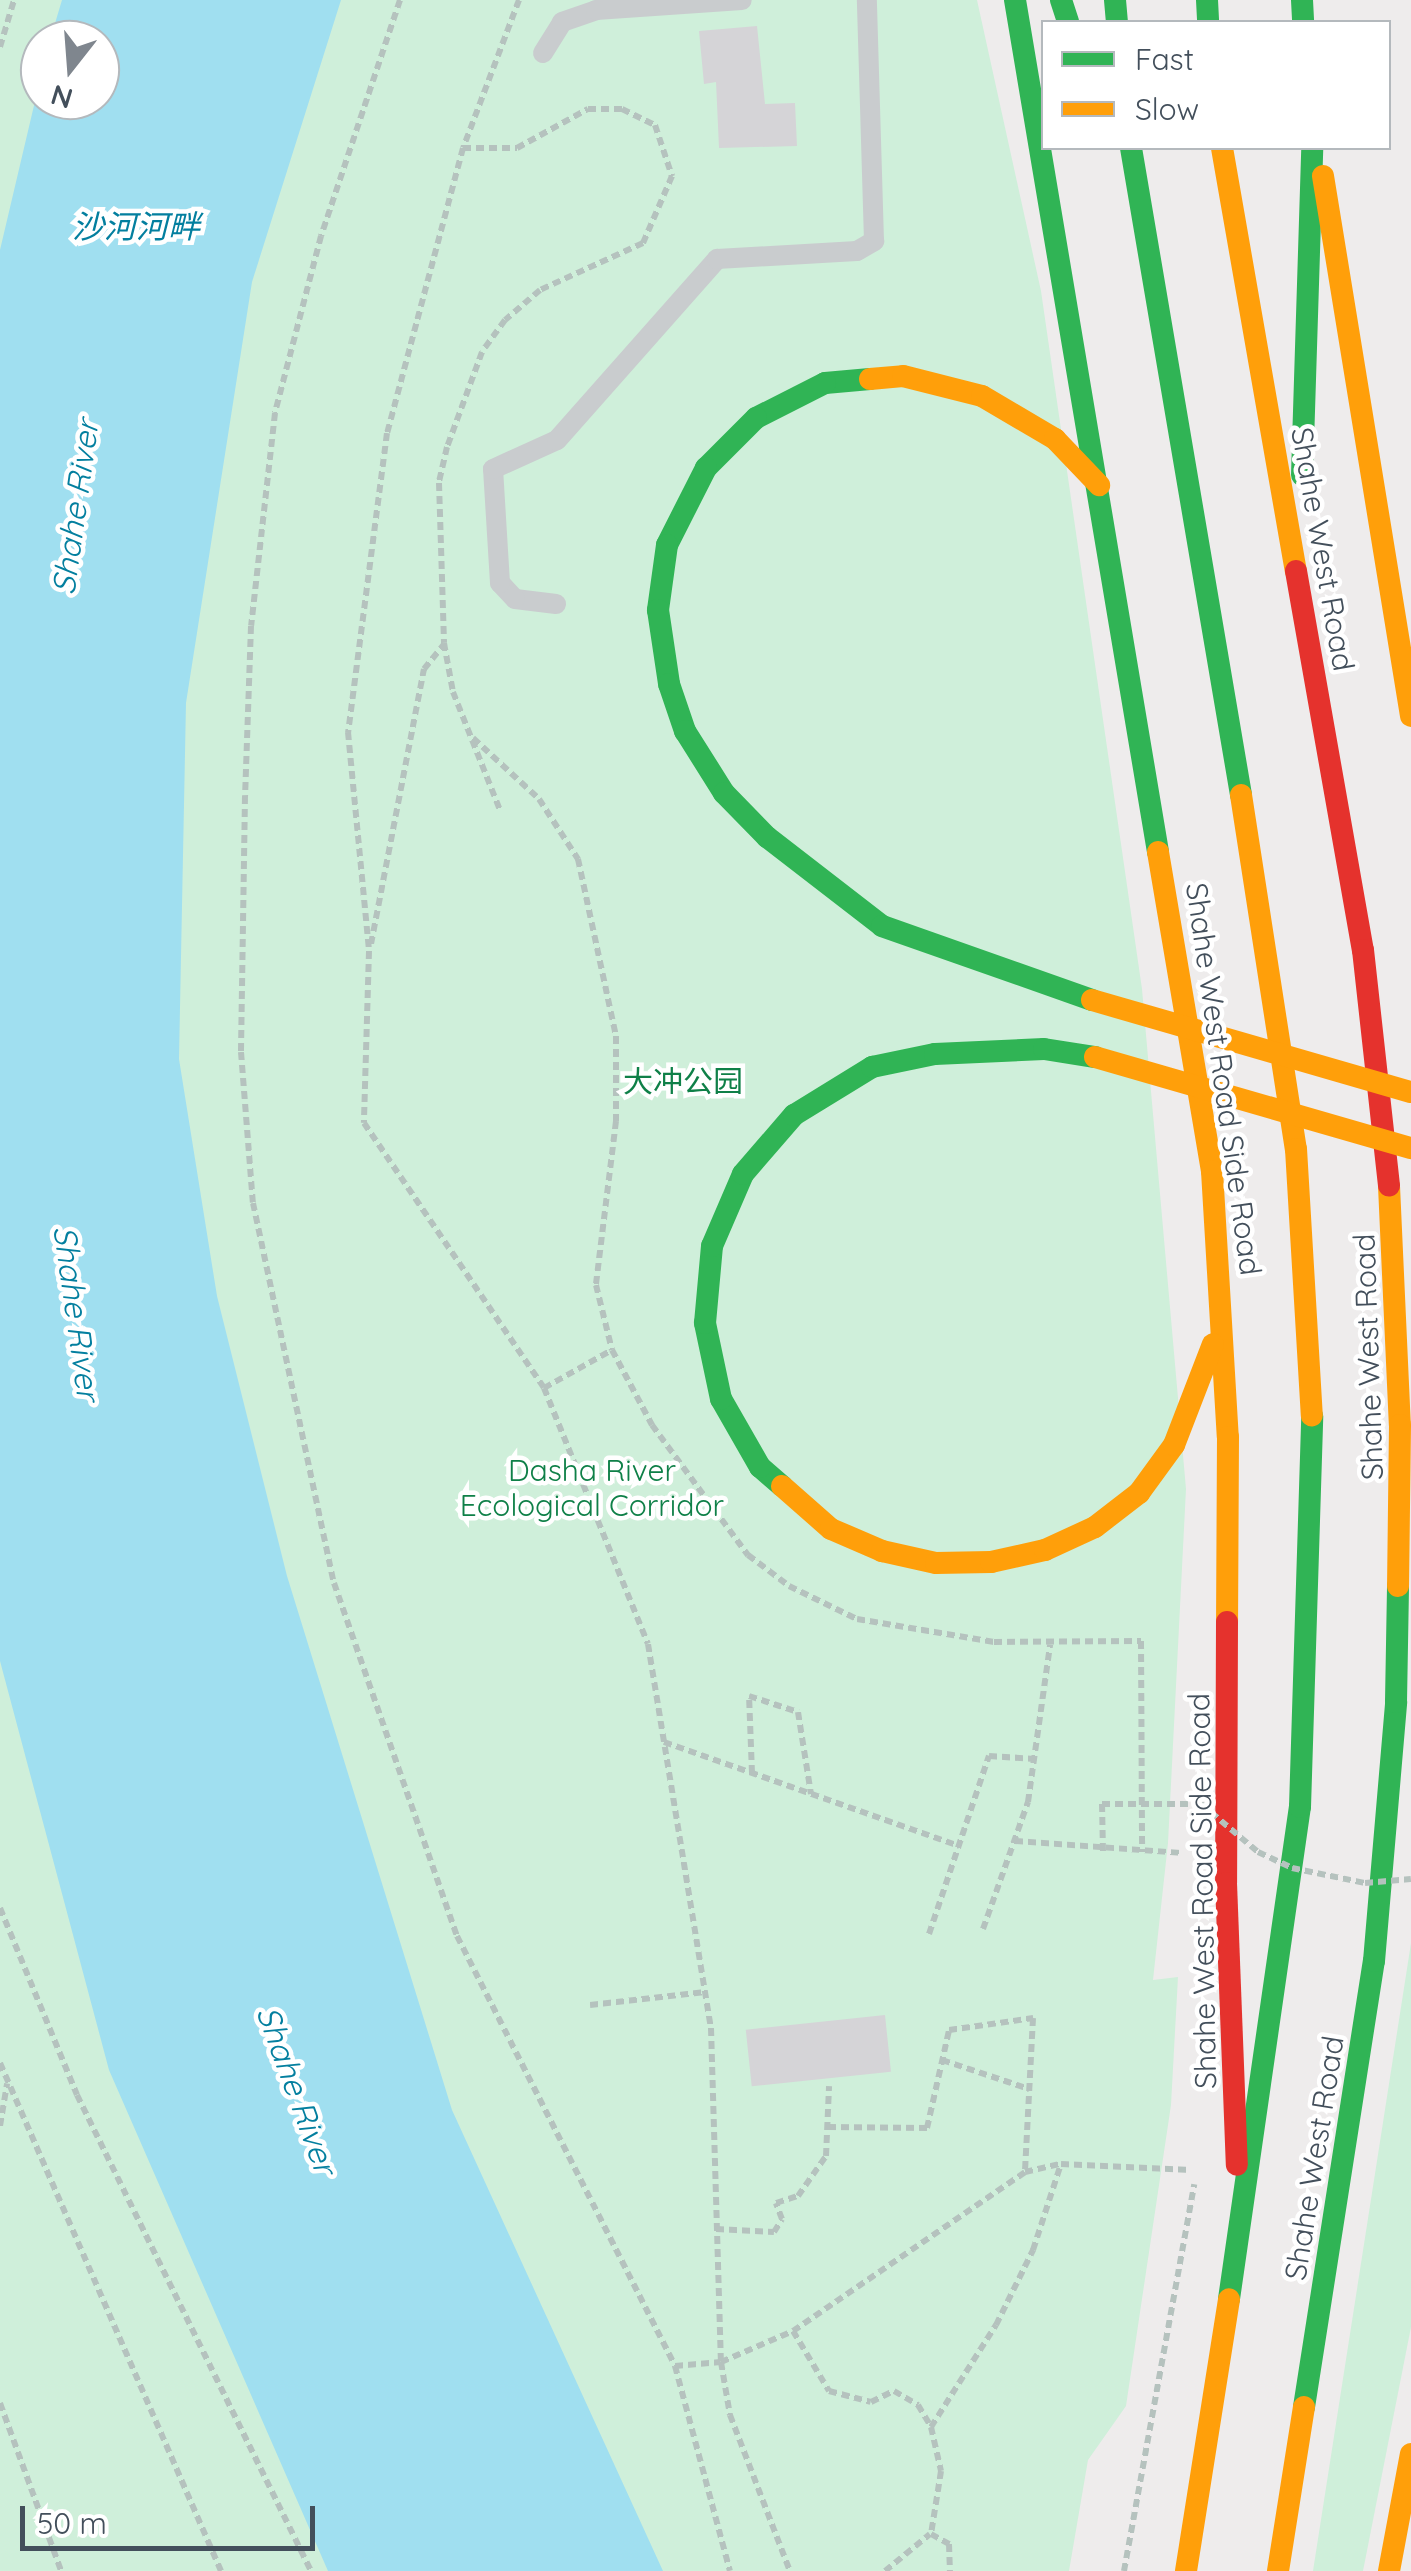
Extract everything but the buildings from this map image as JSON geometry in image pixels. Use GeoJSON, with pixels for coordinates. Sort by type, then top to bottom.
{"type":"FeatureCollection","features":[{"type":"Feature","properties":{"kind":"main road","name":"Shahe West Road Side Road"},"geometry":{"type":"LineString","coordinates":[[1014,0],[1187,998],[1223,1292],[1230,1653],[1226,1883],[1240,2238]]}},
{"type":"Feature","properties":{"kind":"main road"},"geometry":{"type":"LineString","coordinates":[[1109,150],[1155,297]]}},
{"type":"Feature","properties":{"kind":"main road","name":"Shahe West Road"},"geometry":{"type":"LineString","coordinates":[[1131,150],[1278,1016],[1296,1149],[1312,1408],[1300,1807],[1240,2238],[1186,2571]]}},
{"type":"Feature","properties":{"kind":"main road","name":"Shahe West Road"},"geometry":{"type":"LineString","coordinates":[[1222,150],[1377,1048],[1398,1307],[1402,1519],[1388,1809],[1362,2052],[1278,2571]]}},
{"type":"Feature","properties":{"kind":"main road"},"geometry":{"type":"LineString","coordinates":[[1299,578],[1315,150]]}},
{"type":"Feature","properties":{"kind":"main road"},"geometry":{"type":"LineString","coordinates":[[1315,150],[1357,362],[1411,716]]}},
{"type":"Feature","properties":{"kind":"main road"},"geometry":{"type":"LineString","coordinates":[[1357,362],[1393,432]]}},
{"type":"Feature","properties":{"kind":"main road"},"geometry":{"type":"LineString","coordinates":[[1099,486],[1055,439],[982,396],[903,376],[825,383],[768,410],[706,468],[666,545],[658,610],[666,672],[686,731],[724,793],[767,837],[882,926],[1092,1000],[1411,1092]]}},
{"type":"Feature","properties":{"kind":"main road"},"geometry":{"type":"LineString","coordinates":[[1223,1292],[1199,1394],[1174,1445],[1139,1493],[1095,1527],[1045,1550],[992,1562],[936,1563],[882,1551],[831,1529],[787,1496],[738,1435],[710,1362],[706,1284],[725,1208],[766,1142],[809,1104],[872,1067],[998,1049],[1095,1057],[1411,1148]]}},
{"type":"Feature","properties":{"kind":"main road"},"geometry":{"type":"LineString","coordinates":[[1398,1307],[1411,1371]]}},
{"type":"Feature","properties":{"kind":"main road"},"geometry":{"type":"LineString","coordinates":[[1389,2571],[1411,2454]]}},
{"type":"Feature","properties":{"kind":"lane"},"geometry":{"type":"LineString","coordinates":[[544,53],[562,22],[596,10],[742,0]]}},
{"type":"Feature","properties":{"kind":"lane"},"geometry":{"type":"LineString","coordinates":[[556,604],[515,600],[500,583],[493,469],[556,440],[716,259],[857,251],[874,241],[867,0]]}},
{"type":"Feature","properties":{"kind":"path"},"geometry":{"type":"LineString","coordinates":[[0,48],[14,0]]}},
{"type":"Feature","properties":{"kind":"path"},"geometry":{"type":"LineString","coordinates":[[400,0],[321,236],[275,413],[251,626],[246,777],[241,1052],[253,1203],[334,1582],[458,1936],[674,2366],[730,2571]]}},
{"type":"Feature","properties":{"kind":"path"},"geometry":{"type":"LineString","coordinates":[[519,0],[464,148],[387,433],[348,732],[369,952],[364,1123],[544,1388],[648,1644],[705,1992],[721,2362],[730,2416],[790,2571]]}},
{"type":"Feature","properties":{"kind":"path"},"geometry":{"type":"LineString","coordinates":[[464,148],[517,148],[588,109],[622,109],[655,125],[672,176],[643,244],[540,290],[505,320],[482,352],[439,483],[444,643],[454,692],[500,810]]}},
{"type":"Feature","properties":{"kind":"path"},"geometry":{"type":"LineString","coordinates":[[369,952],[424,669],[444,643]]}},
{"type":"Feature","properties":{"kind":"path"},"geometry":{"type":"LineString","coordinates":[[472,738],[539,799],[578,859],[616,1036],[616,1121],[596,1285],[612,1350],[652,1425],[748,1555],[788,1586],[857,1619],[921,1634],[1050,1645],[1141,1640],[1142,1852]]}},
{"type":"Feature","properties":{"kind":"path"},"geometry":{"type":"LineString","coordinates":[[544,1388],[612,1350]]}},
{"type":"Feature","properties":{"kind":"path"},"geometry":{"type":"LineString","coordinates":[[983,1929],[1016,1841],[1035,1759],[1050,1645]]}},
{"type":"Feature","properties":{"kind":"path"},"geometry":{"type":"LineString","coordinates":[[752,1774],[749,1696],[798,1712],[811,1794]]}},
{"type":"Feature","properties":{"kind":"path"},"geometry":{"type":"LineString","coordinates":[[664,1742],[959,1846]]}},
{"type":"Feature","properties":{"kind":"path"},"geometry":{"type":"LineString","coordinates":[[928,1934],[989,1756],[1035,1759]]}},
{"type":"Feature","properties":{"kind":"path"},"geometry":{"type":"LineString","coordinates":[[1104,1852],[1102,1804],[1201,1804],[1258,1852],[1292,1868],[1365,1883],[1411,1879]]}},
{"type":"Feature","properties":{"kind":"path"},"geometry":{"type":"LineString","coordinates":[[1016,1841],[1104,1852],[1181,1851],[1183,1870]]}},
{"type":"Feature","properties":{"kind":"path"},"geometry":{"type":"LineString","coordinates":[[0,1908],[52,2042],[311,2571]]}},
{"type":"Feature","properties":{"kind":"path"},"geometry":{"type":"LineString","coordinates":[[590,2005],[705,1992]]}},
{"type":"Feature","properties":{"kind":"path"},"geometry":{"type":"LineString","coordinates":[[828,2127],[927,2128],[949,2030],[1033,2018],[1025,2172]]}},
{"type":"Feature","properties":{"kind":"path"},"geometry":{"type":"LineString","coordinates":[[942,2060],[1029,2088]]}},
{"type":"Feature","properties":{"kind":"path"},"geometry":{"type":"LineString","coordinates":[[0,2063],[222,2571]]}},
{"type":"Feature","properties":{"kind":"path"},"geometry":{"type":"LineString","coordinates":[[0,2126],[8,2082]]}},
{"type":"Feature","properties":{"kind":"path"},"geometry":{"type":"LineString","coordinates":[[716,2229],[774,2232],[782,2219],[776,2203],[798,2196],[826,2156],[830,2086]]}},
{"type":"Feature","properties":{"kind":"path"},"geometry":{"type":"LineString","coordinates":[[1124,2571],[1199,2152]]}},
{"type":"Feature","properties":{"kind":"path"},"geometry":{"type":"LineString","coordinates":[[674,2366],[721,2362],[793,2332],[1025,2172],[1061,2164],[1197,2170]]}},
{"type":"Feature","properties":{"kind":"path"},"geometry":{"type":"LineString","coordinates":[[932,2427],[996,2324],[1033,2250],[1061,2164]]}},
{"type":"Feature","properties":{"kind":"path"},"geometry":{"type":"LineString","coordinates":[[793,2332],[830,2391],[871,2402],[894,2391],[918,2405],[932,2427],[942,2471],[931,2534],[885,2571]]}},
{"type":"Feature","properties":{"kind":"path"},"geometry":{"type":"LineString","coordinates":[[0,2403],[60,2571]]}},
{"type":"Feature","properties":{"kind":"path"},"geometry":{"type":"LineString","coordinates":[[931,2534],[949,2544],[950,2571]]}},
{"type":"Feature","properties":{"kind":"green space","name":"大冲公园"},"geometry":{"type":"Polygon","coordinates":[[[0,0],[977,0],[1041,291],[1142,989],[1186,1489],[1168,1843],[1153,1980],[1178,1977],[1171,2105],[1126,2406],[1088,2460],[1069,2571],[0,2571],[0,0]]]}},
{"type":"Feature","properties":{"kind":"green space"},"geometry":{"type":"Polygon","coordinates":[[[1411,1943],[1411,2327],[1363,2571],[1313,2571],[1411,1943]]]}},
{"type":"Feature","properties":{"kind":"water"},"geometry":{"type":"Polygon","coordinates":[[[62,0],[341,0],[252,282],[186,703],[179,1059],[217,1296],[287,1576],[452,2110],[663,2571],[328,2571],[109,2070],[0,1661],[0,250],[31,120],[120,120],[120,20],[56,20],[62,0]]]}},
{"type":"Feature","properties":{"kind":"traffic: fast"},"geometry":{"type":"LineString","coordinates":[[1015,0],[1158,852]]}},
{"type":"Feature","properties":{"kind":"traffic: fast"},"geometry":{"type":"LineString","coordinates":[[1061,0],[1067,20]]}},
{"type":"Feature","properties":{"kind":"traffic: fast"},"geometry":{"type":"LineString","coordinates":[[1115,0],[1117,20]]}},
{"type":"Feature","properties":{"kind":"traffic: fast"},"geometry":{"type":"LineString","coordinates":[[1207,0],[1208,20]]}},
{"type":"Feature","properties":{"kind":"traffic: fast"},"geometry":{"type":"LineString","coordinates":[[1302,0],[1303,20]]}},
{"type":"Feature","properties":{"kind":"traffic: fast"},"geometry":{"type":"LineString","coordinates":[[1131,150],[1241,795]]}},
{"type":"Feature","properties":{"kind":"traffic: fast"},"geometry":{"type":"LineString","coordinates":[[1302,475],[1312,150]]}},
{"type":"Feature","properties":{"kind":"traffic: fast"},"geometry":{"type":"LineString","coordinates":[[870,379],[825,383],[756,418],[706,468],[667,545],[658,610],[669,684],[685,731],[724,793],[767,837],[882,926],[1092,1000]]}},
{"type":"Feature","properties":{"kind":"traffic: fast"},"geometry":{"type":"LineString","coordinates":[[782,1486],[760,1467],[721,1399],[705,1323],[712,1246],[743,1174],[794,1115],[872,1067],[935,1054],[1044,1049],[1095,1057]]}},
{"type":"Feature","properties":{"kind":"traffic: fast"},"geometry":{"type":"LineString","coordinates":[[1229,2299],[1300,1807],[1312,1416]]}},
{"type":"Feature","properties":{"kind":"traffic: fast"},"geometry":{"type":"LineString","coordinates":[[1304,2407],[1374,1961],[1396,1702],[1398,1586]]}},
{"type":"Feature","properties":{"kind":"traffic: slow"},"geometry":{"type":"LineString","coordinates":[[1222,150],[1296,571]]}},
{"type":"Feature","properties":{"kind":"traffic: slow"},"geometry":{"type":"LineString","coordinates":[[1323,176],[1411,716]]}},
{"type":"Feature","properties":{"kind":"traffic: slow"},"geometry":{"type":"LineString","coordinates":[[870,379],[903,376],[982,396],[1055,439],[1099,485]]}},
{"type":"Feature","properties":{"kind":"traffic: slow"},"geometry":{"type":"LineString","coordinates":[[1241,795],[1296,1149],[1312,1416]]}},
{"type":"Feature","properties":{"kind":"traffic: slow"},"geometry":{"type":"LineString","coordinates":[[1158,852],[1212,1171],[1228,1437],[1227,1622]]}},
{"type":"Feature","properties":{"kind":"traffic: slow"},"geometry":{"type":"LineString","coordinates":[[1092,1000],[1411,1092]]}},
{"type":"Feature","properties":{"kind":"traffic: slow"},"geometry":{"type":"LineString","coordinates":[[1095,1057],[1411,1148]]}},
{"type":"Feature","properties":{"kind":"traffic: slow"},"geometry":{"type":"LineString","coordinates":[[1389,1186],[1400,1425],[1398,1586]]}},
{"type":"Feature","properties":{"kind":"traffic: slow"},"geometry":{"type":"LineString","coordinates":[[782,1486],[831,1529],[882,1551],[936,1563],[991,1562],[1045,1550],[1095,1527],[1139,1493],[1174,1445],[1213,1344]]}},
{"type":"Feature","properties":{"kind":"traffic: slow"},"geometry":{"type":"LineString","coordinates":[[1186,2571],[1229,2299]]}},
{"type":"Feature","properties":{"kind":"traffic: slow"},"geometry":{"type":"LineString","coordinates":[[1278,2571],[1304,2407]]}},
{"type":"Feature","properties":{"kind":"traffic: slow"},"geometry":{"type":"LineString","coordinates":[[1389,2571],[1411,2454]]}},
{"type":"Feature","properties":{"kind":"traffic: jam"},"geometry":{"type":"LineString","coordinates":[[1296,571],[1363,950],[1389,1186]]}},
{"type":"Feature","properties":{"kind":"traffic: jam"},"geometry":{"type":"LineString","coordinates":[[1227,1622],[1226,1883],[1237,2165]]}},
{"type":"Feature","properties":{"kind":"water label","name":"沙河河畔"},"geometry":{"type":"Point","coordinates":[136,226]}},
{"type":"Feature","properties":{"kind":"water label","name":"Shahe River"},"geometry":{"type":"Point","coordinates":[75,507]}},
{"type":"Feature","properties":{"kind":"water label","name":"Shahe River"},"geometry":{"type":"Point","coordinates":[77,1313]}},
{"type":"Feature","properties":{"kind":"water label","name":"Shahe River"},"geometry":{"type":"Point","coordinates":[297,2090]}},
{"type":"Feature","properties":{"kind":"park label","name":"Dasha River Ecological Corridor"},"geometry":{"type":"Point","coordinates":[592,1487]}}]}
